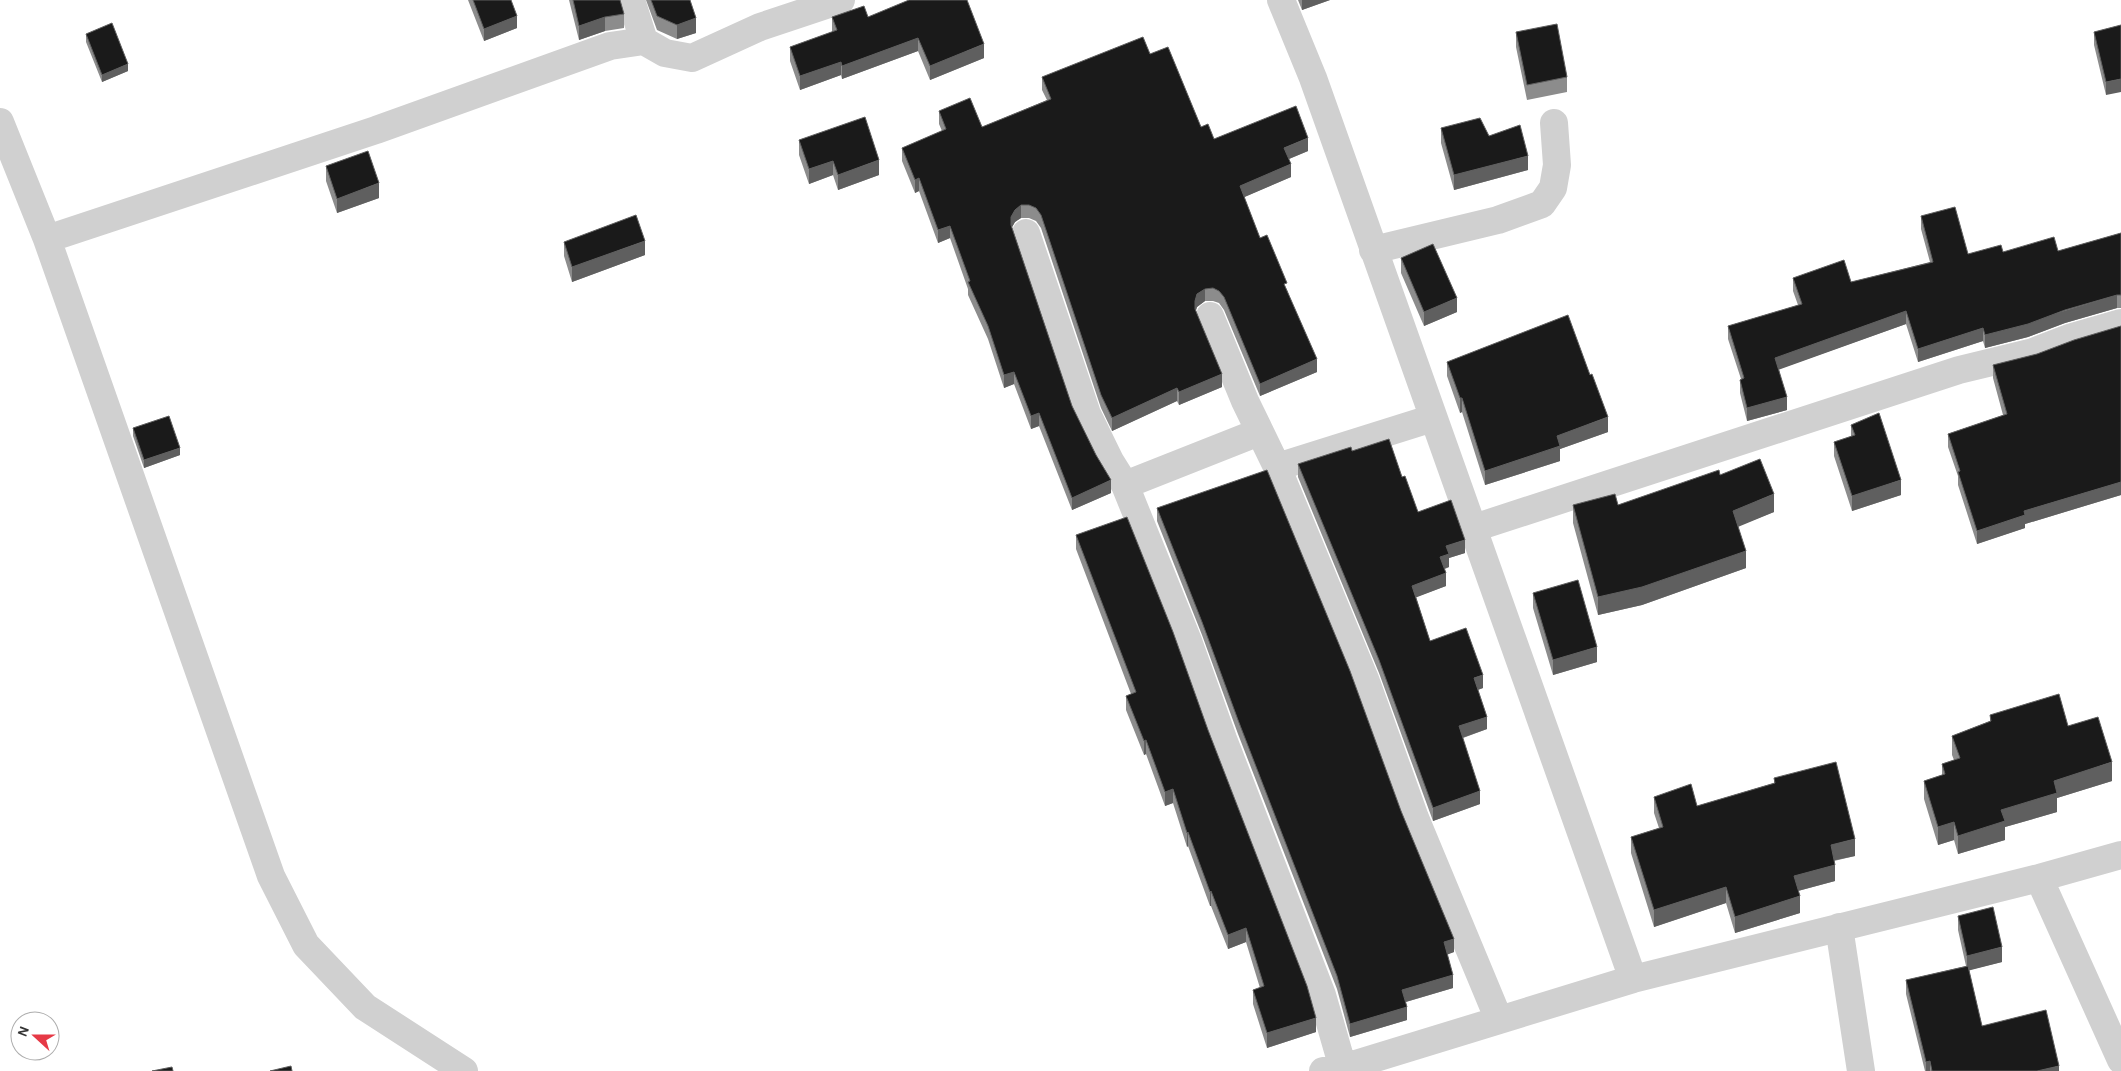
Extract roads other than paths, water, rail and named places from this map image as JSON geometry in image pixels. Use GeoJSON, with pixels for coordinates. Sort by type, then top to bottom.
{"type":"FeatureCollection","features":[{"type":"Feature","properties":{"kind":"street"},"geometry":{"type":"LineString","coordinates":[[631,0],[644,41]]}},
{"type":"Feature","properties":{"kind":"street"},"geometry":{"type":"LineString","coordinates":[[47,239],[376,130],[610,46],[644,41],[665,53],[692,58],[760,28],[840,0]]}},
{"type":"Feature","properties":{"kind":"street"},"geometry":{"type":"LineString","coordinates":[[1281,0],[1313,78],[1633,979]]}},
{"type":"Feature","properties":{"kind":"street"},"geometry":{"type":"LineString","coordinates":[[0,122],[47,239],[271,876],[306,945],[365,1007],[464,1071]]}},
{"type":"Feature","properties":{"kind":"street"},"geometry":{"type":"LineString","coordinates":[[1373,250],[1498,220],[1542,204],[1552,188],[1557,165],[1554,123]]}},
{"type":"Feature","properties":{"kind":"street"},"geometry":{"type":"LineString","coordinates":[[1026,233],[1087,414],[1110,461],[1125,485],[1188,641],[1226,748],[1309,959],[1322,995],[1333,1069],[1633,979],[2039,878],[2121,855]]}},
{"type":"Feature","properties":{"kind":"street"},"geometry":{"type":"LineString","coordinates":[[1210,316],[1277,467],[1366,678],[1416,818],[1499,1020]]}},
{"type":"Feature","properties":{"kind":"street"},"geometry":{"type":"LineString","coordinates":[[1474,528],[1958,370],[2033,352],[2121,323]]}},
{"type":"Feature","properties":{"kind":"street"},"geometry":{"type":"LineString","coordinates":[[1277,467],[1433,418]]}},
{"type":"Feature","properties":{"kind":"street"},"geometry":{"type":"LineString","coordinates":[[1125,485],[1260,432]]}},
{"type":"Feature","properties":{"kind":"street"},"geometry":{"type":"LineString","coordinates":[[2039,878],[2121,1060]]}},
{"type":"Feature","properties":{"kind":"street"},"geometry":{"type":"LineString","coordinates":[[1839,927],[1861,1071]]}}]}
